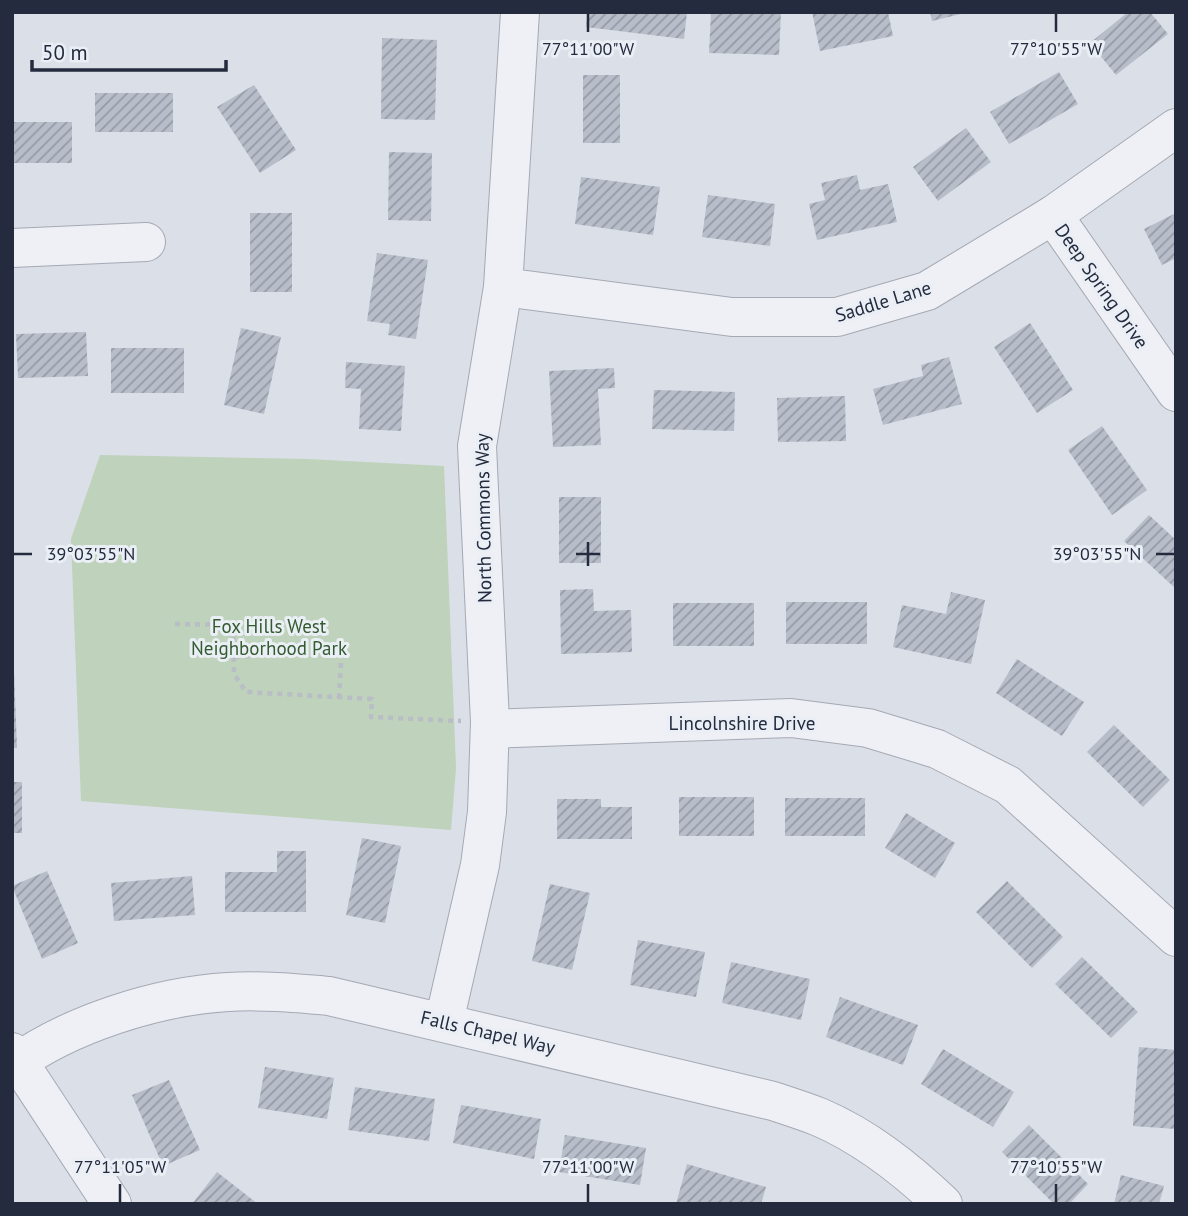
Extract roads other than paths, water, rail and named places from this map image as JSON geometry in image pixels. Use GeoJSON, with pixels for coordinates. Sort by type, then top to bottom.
{"type":"FeatureCollection","features":[{"type":"Feature","properties":{"kind":"street","name":"North Commons Way"},"geometry":{"type":"LineString","coordinates":[[444,1022],[480,865],[487,812],[489,726],[477,446],[503,288],[520,12]]}},
{"type":"Feature","properties":{"kind":"street","name":"Saddle Lane"},"geometry":{"type":"LineString","coordinates":[[503,288],[732,317],[837,317],[927,291],[1053,215],[1176,128]]}},
{"type":"Feature","properties":{"kind":"street","name":"Deep Spring Drive"},"geometry":{"type":"LineString","coordinates":[[1053,215],[1176,392]]}},
{"type":"Feature","properties":{"kind":"street"},"geometry":{"type":"LineString","coordinates":[[12,248],[146,242]]}},
{"type":"Feature","properties":{"kind":"street","name":"Lincolnshire Drive"},"geometry":{"type":"LineString","coordinates":[[489,726],[791,719],[868,727],[937,749],[1008,785],[1176,937]]}},
{"type":"Feature","properties":{"kind":"street","name":"Falls Chapel Way"},"geometry":{"type":"LineString","coordinates":[[14,1060],[118,1014],[169,1000],[225,992],[277,991],[329,996],[773,1101],[819,1117],[863,1140],[899,1165],[943,1204]]}},
{"type":"Feature","properties":{"kind":"street"},"geometry":{"type":"LineString","coordinates":[[14,1060],[112,1204]]}},
{"type":"Feature","properties":{"kind":"park label","name":"Fox Hills West Neighborhood Park"},"geometry":{"type":"Point","coordinates":[269,637]}}]}
